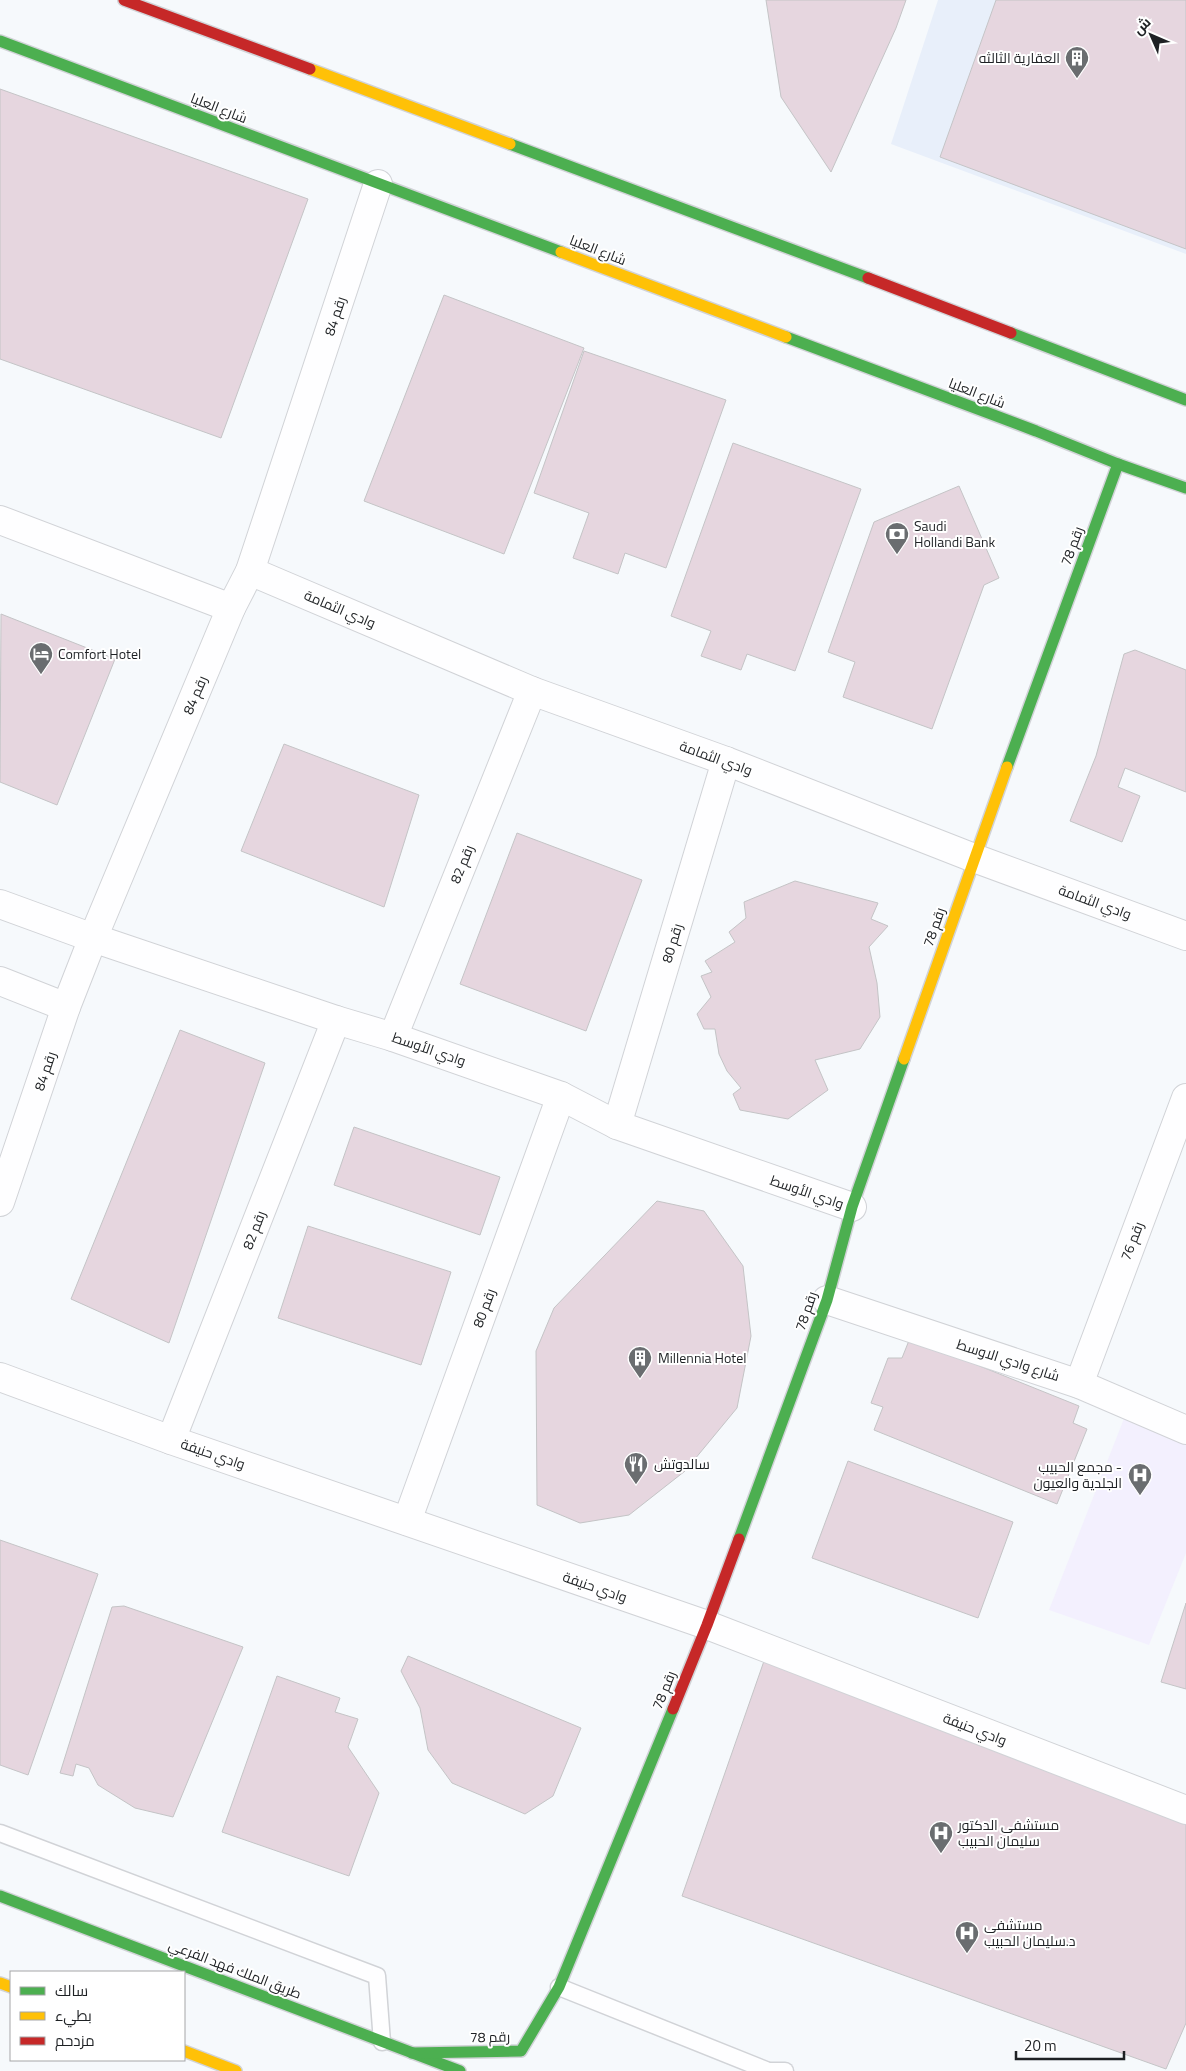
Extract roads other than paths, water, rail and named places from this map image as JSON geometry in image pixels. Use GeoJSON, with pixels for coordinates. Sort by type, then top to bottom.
{"type":"FeatureCollection","features":[{"type":"Feature","properties":{"kind":"main road"},"geometry":{"type":"LineString","coordinates":[[124,0],[693,212],[1186,400]]}},
{"type":"Feature","properties":{"kind":"main road","name":"شارع العليا"},"geometry":{"type":"LineString","coordinates":[[0,41],[1036,431],[1118,464],[1186,488]]}},
{"type":"Feature","properties":{"kind":"main road","name":"رقم 78"},"geometry":{"type":"LineString","coordinates":[[412,2053],[521,2051],[559,1987],[707,1626],[827,1300],[852,1207],[974,858],[1118,464]]}},
{"type":"Feature","properties":{"kind":"main road","name":"طريق الملك فهد الفرعي"},"geometry":{"type":"LineString","coordinates":[[0,1896],[460,2071]]}},
{"type":"Feature","properties":{"kind":"main road"},"geometry":{"type":"LineString","coordinates":[[185,2051],[236,2071]]}},
{"type":"Feature","properties":{"kind":"street","name":"رقم 84"},"geometry":{"type":"LineString","coordinates":[[0,1202],[66,1007],[92,938],[231,608],[250,571],[378,184]]}},
{"type":"Feature","properties":{"kind":"street"},"geometry":{"type":"LineString","coordinates":[[0,520],[231,608]]}},
{"type":"Feature","properties":{"kind":"street","name":"وادي الثمامة"},"geometry":{"type":"LineString","coordinates":[[250,571],[532,691],[726,761],[974,858],[1186,936]]}},
{"type":"Feature","properties":{"kind":"street","name":"رقم 82"},"geometry":{"type":"LineString","coordinates":[[393,1037],[532,691]]}},
{"type":"Feature","properties":{"kind":"street","name":"رقم 80"},"geometry":{"type":"LineString","coordinates":[[618,1125],[726,761]]}},
{"type":"Feature","properties":{"kind":"street","name":"وادي الأوسط"},"geometry":{"type":"LineString","coordinates":[[0,904],[92,938],[336,1020],[393,1037],[561,1096],[618,1125],[852,1207]]}},
{"type":"Feature","properties":{"kind":"street"},"geometry":{"type":"LineString","coordinates":[[0,981],[66,1007]]}},
{"type":"Feature","properties":{"kind":"street","name":"رقم 82"},"geometry":{"type":"LineString","coordinates":[[171,1440],[336,1020]]}},
{"type":"Feature","properties":{"kind":"street","name":"رقم 80"},"geometry":{"type":"LineString","coordinates":[[407,1521],[561,1096]]}},
{"type":"Feature","properties":{"kind":"street","name":"رقم 76"},"geometry":{"type":"LineString","coordinates":[[1079,1384],[1186,1098]]}},
{"type":"Feature","properties":{"kind":"street","name":"شارع وادي الاوسط"},"geometry":{"type":"LineString","coordinates":[[827,1300],[1079,1384],[1186,1430]]}},
{"type":"Feature","properties":{"kind":"street","name":"وادي حنيفة"},"geometry":{"type":"LineString","coordinates":[[0,1376],[171,1440],[707,1626],[1186,1810]]}},
{"type":"Feature","properties":{"kind":"lane"},"geometry":{"type":"LineString","coordinates":[[0,1833],[377,1976],[382,2042]]}},
{"type":"Feature","properties":{"kind":"lane"},"geometry":{"type":"LineString","coordinates":[[559,1987],[765,2071],[785,2071]]}},
{"type":"Feature","properties":{"kind":"place","name":"العقارية الثالثه"},"geometry":{"type":"Point","coordinates":[1077,79]}},
{"type":"Feature","properties":{"kind":"place","name":"Saudi Hollandi Bank"},"geometry":{"type":"Point","coordinates":[897,555]}},
{"type":"Feature","properties":{"kind":"place","name":"Comfort Hotel"},"geometry":{"type":"Point","coordinates":[41,675]}},
{"type":"Feature","properties":{"kind":"place","name":"Millennia Hotel"},"geometry":{"type":"Point","coordinates":[640,1379]}},
{"type":"Feature","properties":{"kind":"place","name":"سالدوتش"},"geometry":{"type":"Point","coordinates":[636,1485]}},
{"type":"Feature","properties":{"kind":"place","name":"مجمع الحبيب - الجلدية والعيون"},"geometry":{"type":"Point","coordinates":[1140,1496]}},
{"type":"Feature","properties":{"kind":"place","name":"مستشفى الدكتور سليمان الحبيب"},"geometry":{"type":"Point","coordinates":[941,1854]}},
{"type":"Feature","properties":{"kind":"place","name":"مستشفى د.سليمان الحبيب"},"geometry":{"type":"Point","coordinates":[967,1954]}}]}
